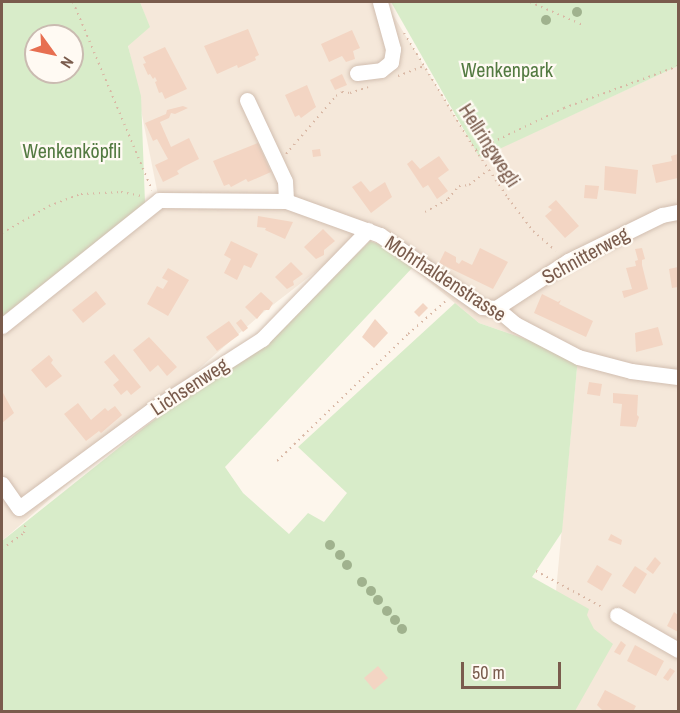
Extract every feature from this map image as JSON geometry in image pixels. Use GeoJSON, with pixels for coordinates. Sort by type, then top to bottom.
{"type":"FeatureCollection","features":[{"type":"Feature","properties":{"kind":"street"},"geometry":{"type":"LineString","coordinates":[[357,73],[381,70],[391,62],[393,50],[380,2]]}},
{"type":"Feature","properties":{"kind":"street"},"geometry":{"type":"LineString","coordinates":[[247,100],[285,181],[286,201]]}},
{"type":"Feature","properties":{"kind":"street","name":"Mohrhaldenstrasse"},"geometry":{"type":"LineString","coordinates":[[159,200],[286,201],[368,230],[388,241],[482,307],[496,308],[514,324],[578,357],[631,371],[678,377]]}},
{"type":"Feature","properties":{"kind":"street"},"geometry":{"type":"LineString","coordinates":[[2,326],[159,200]]}},
{"type":"Feature","properties":{"kind":"street","name":"Schnitterweg"},"geometry":{"type":"LineString","coordinates":[[496,308],[568,261],[662,215],[678,212]]}},
{"type":"Feature","properties":{"kind":"street","name":"Lichsenweg"},"geometry":{"type":"LineString","coordinates":[[19,508],[153,409],[262,339],[368,230]]}},
{"type":"Feature","properties":{"kind":"street"},"geometry":{"type":"LineString","coordinates":[[2,484],[19,508]]}},
{"type":"Feature","properties":{"kind":"street"},"geometry":{"type":"LineString","coordinates":[[617,615],[678,650]]}},
{"type":"Feature","properties":{"kind":"path"},"geometry":{"type":"LineString","coordinates":[[73,2],[148,183],[159,200]]}},
{"type":"Feature","properties":{"kind":"path"},"geometry":{"type":"LineString","coordinates":[[530,2],[583,25]]}},
{"type":"Feature","properties":{"kind":"path","name":"Hellringwegli"},"geometry":{"type":"LineString","coordinates":[[402,29],[488,170],[532,231],[568,261]]}},
{"type":"Feature","properties":{"kind":"path"},"geometry":{"type":"LineString","coordinates":[[392,78],[424,66]]}},
{"type":"Feature","properties":{"kind":"path"},"geometry":{"type":"LineString","coordinates":[[475,150],[564,108],[678,66]]}},
{"type":"Feature","properties":{"kind":"path"},"geometry":{"type":"LineString","coordinates":[[280,170],[292,146],[336,96],[342,92],[350,93],[371,86]]}},
{"type":"Feature","properties":{"kind":"path"},"geometry":{"type":"LineString","coordinates":[[472,146],[481,141],[486,145]]}},
{"type":"Feature","properties":{"kind":"path"},"geometry":{"type":"LineString","coordinates":[[425,212],[448,199],[459,186],[469,185],[488,170]]}},
{"type":"Feature","properties":{"kind":"path"},"geometry":{"type":"LineString","coordinates":[[2,233],[49,206],[81,194],[121,192],[159,200]]}},
{"type":"Feature","properties":{"kind":"path"},"geometry":{"type":"LineString","coordinates":[[277,461],[408,334],[458,290]]}},
{"type":"Feature","properties":{"kind":"path"},"geometry":{"type":"LineString","coordinates":[[2,549],[24,533],[26,522],[19,508]]}},
{"type":"Feature","properties":{"kind":"path"},"geometry":{"type":"LineString","coordinates":[[536,572],[617,615]]}},
{"type":"Feature","properties":{"kind":"shaded area"},"geometry":{"type":"Polygon","coordinates":[[[140,2],[385,2],[480,157],[678,66],[678,711],[551,712],[545,708],[578,357],[479,323],[368,231],[265,311],[2,541],[2,326],[159,200],[128,45],[149,27],[140,2]]]}},
{"type":"Feature","properties":{"kind":"green space","name":"Wenkenköpfli"},"geometry":{"type":"Polygon","coordinates":[[[2,2],[140,2],[150,27],[128,46],[141,96],[145,203],[2,317],[2,2]]]}},
{"type":"Feature","properties":{"kind":"green space","name":"Wenkenpark"},"geometry":{"type":"Polygon","coordinates":[[[391,2],[678,2],[678,66],[480,158],[391,2]]]}},
{"type":"Feature","properties":{"kind":"green space"},"geometry":{"type":"Polygon","coordinates":[[[370,241],[379,244],[413,267],[225,467],[243,493],[289,534],[308,513],[324,522],[347,493],[298,447],[455,303],[479,323],[578,357],[562,532],[532,577],[589,609],[587,615],[594,629],[613,644],[575,711],[2,711],[2,541],[146,426],[282,328],[370,241]]]}},
{"type":"Feature","properties":{"kind":"building"},"geometry":{"type":"Polygon","coordinates":[[[248,29],[259,55],[255,57],[256,60],[217,74],[204,46],[248,29]]]}},
{"type":"Feature","properties":{"kind":"building"},"geometry":{"type":"Polygon","coordinates":[[[352,30],[360,48],[353,51],[355,59],[346,62],[342,56],[329,62],[321,44],[352,30]]]}},
{"type":"Feature","properties":{"kind":"building"},"geometry":{"type":"Polygon","coordinates":[[[165,47],[187,89],[165,99],[162,92],[159,93],[155,77],[153,79],[150,74],[148,75],[143,64],[146,63],[143,57],[165,47]]]}},
{"type":"Feature","properties":{"kind":"building"},"geometry":{"type":"Polygon","coordinates":[[[342,74],[347,85],[335,90],[330,80],[342,74]]]}},
{"type":"Feature","properties":{"kind":"building"},"geometry":{"type":"Polygon","coordinates":[[[307,85],[316,107],[301,118],[299,115],[295,117],[285,95],[307,85]]]}},
{"type":"Feature","properties":{"kind":"building"},"geometry":{"type":"Polygon","coordinates":[[[183,106],[188,108],[175,114],[171,113],[169,118],[160,122],[171,147],[189,138],[199,159],[177,171],[179,174],[163,182],[155,165],[168,159],[157,139],[153,141],[145,123],[166,114],[167,110],[183,106]]]}},
{"type":"Feature","properties":{"kind":"building"},"geometry":{"type":"Polygon","coordinates":[[[258,143],[271,172],[248,182],[246,179],[231,187],[229,184],[224,186],[213,161],[258,143]]]}},
{"type":"Feature","properties":{"kind":"building"},"geometry":{"type":"Polygon","coordinates":[[[320,149],[321,156],[313,157],[312,150],[320,149]]]}},
{"type":"Feature","properties":{"kind":"building"},"geometry":{"type":"Polygon","coordinates":[[[678,154],[678,178],[656,183],[652,165],[672,161],[671,156],[678,154]]]}},
{"type":"Feature","properties":{"kind":"building"},"geometry":{"type":"Polygon","coordinates":[[[439,156],[449,170],[438,178],[448,191],[437,199],[428,185],[423,188],[407,164],[412,160],[420,169],[439,156]]]}},
{"type":"Feature","properties":{"kind":"building"},"geometry":{"type":"Polygon","coordinates":[[[605,166],[638,170],[636,194],[604,190],[605,166]]]}},
{"type":"Feature","properties":{"kind":"building"},"geometry":{"type":"Polygon","coordinates":[[[361,181],[370,192],[385,182],[392,197],[371,213],[352,187],[361,181]]]}},
{"type":"Feature","properties":{"kind":"building"},"geometry":{"type":"Polygon","coordinates":[[[585,185],[599,186],[597,199],[584,198],[585,185]]]}},
{"type":"Feature","properties":{"kind":"building"},"geometry":{"type":"Polygon","coordinates":[[[556,200],[579,226],[565,238],[545,216],[552,210],[548,207],[556,200]]]}},
{"type":"Feature","properties":{"kind":"building"},"geometry":{"type":"Polygon","coordinates":[[[258,216],[293,222],[285,239],[265,230],[266,228],[257,227],[258,216]]]}},
{"type":"Feature","properties":{"kind":"building"},"geometry":{"type":"Polygon","coordinates":[[[323,229],[335,241],[324,250],[324,255],[316,259],[304,247],[323,229]]]}},
{"type":"Feature","properties":{"kind":"building"},"geometry":{"type":"Polygon","coordinates":[[[231,241],[258,254],[251,268],[244,265],[237,280],[224,273],[231,259],[224,255],[231,241]]]}},
{"type":"Feature","properties":{"kind":"building"},"geometry":{"type":"Polygon","coordinates":[[[480,248],[508,262],[493,289],[439,263],[445,251],[456,257],[456,262],[459,264],[462,260],[472,265],[480,248]]]}},
{"type":"Feature","properties":{"kind":"building"},"geometry":{"type":"Polygon","coordinates":[[[642,248],[645,259],[642,260],[642,265],[648,289],[624,298],[622,291],[632,289],[626,268],[636,266],[635,261],[638,260],[635,249],[642,248]]]}},
{"type":"Feature","properties":{"kind":"building"},"geometry":{"type":"Polygon","coordinates":[[[291,262],[303,274],[293,281],[294,285],[287,289],[275,277],[291,262]]]}},
{"type":"Feature","properties":{"kind":"building"},"geometry":{"type":"Polygon","coordinates":[[[678,267],[678,287],[672,288],[669,269],[678,267]]]}},
{"type":"Feature","properties":{"kind":"building"},"geometry":{"type":"Polygon","coordinates":[[[168,268],[189,280],[168,316],[147,304],[157,286],[163,289],[168,281],[162,278],[168,268]]]}},
{"type":"Feature","properties":{"kind":"building"},"geometry":{"type":"Polygon","coordinates":[[[96,291],[106,304],[83,323],[72,310],[96,291]]]}},
{"type":"Feature","properties":{"kind":"building"},"geometry":{"type":"Polygon","coordinates":[[[261,292],[273,303],[269,310],[264,310],[257,319],[245,307],[261,292]]]}},
{"type":"Feature","properties":{"kind":"building"},"geometry":{"type":"Polygon","coordinates":[[[542,294],[558,302],[561,300],[559,304],[593,321],[586,337],[534,313],[542,294]]]}},
{"type":"Feature","properties":{"kind":"building"},"geometry":{"type":"Polygon","coordinates":[[[423,303],[428,308],[419,317],[414,312],[423,303]]]}},
{"type":"Feature","properties":{"kind":"building"},"geometry":{"type":"Polygon","coordinates":[[[241,319],[248,328],[243,332],[236,323],[241,319]]]}},
{"type":"Feature","properties":{"kind":"building"},"geometry":{"type":"Polygon","coordinates":[[[375,319],[388,333],[374,348],[362,337],[375,319]]]}},
{"type":"Feature","properties":{"kind":"building"},"geometry":{"type":"Polygon","coordinates":[[[229,321],[239,335],[217,351],[206,337],[229,321]]]}},
{"type":"Feature","properties":{"kind":"building"},"geometry":{"type":"Polygon","coordinates":[[[658,327],[663,345],[636,352],[635,333],[658,327]]]}},
{"type":"Feature","properties":{"kind":"building"},"geometry":{"type":"Polygon","coordinates":[[[149,337],[177,367],[167,376],[158,365],[150,372],[133,350],[149,337]]]}},
{"type":"Feature","properties":{"kind":"building"},"geometry":{"type":"Polygon","coordinates":[[[114,354],[141,387],[131,395],[127,390],[121,395],[113,385],[119,380],[104,362],[114,354]]]}},
{"type":"Feature","properties":{"kind":"building"},"geometry":{"type":"Polygon","coordinates":[[[49,355],[53,360],[51,363],[62,376],[46,388],[31,370],[49,355]]]}},
{"type":"Feature","properties":{"kind":"building"},"geometry":{"type":"Polygon","coordinates":[[[589,382],[602,384],[600,396],[587,394],[589,382]]]}},
{"type":"Feature","properties":{"kind":"building"},"geometry":{"type":"Polygon","coordinates":[[[3,393],[14,413],[2,423],[2,395],[3,393]]]}},
{"type":"Feature","properties":{"kind":"building"},"geometry":{"type":"Polygon","coordinates":[[[613,393],[638,395],[637,415],[639,417],[636,427],[620,426],[622,404],[613,403],[613,393]]]}},
{"type":"Feature","properties":{"kind":"building"},"geometry":{"type":"Polygon","coordinates":[[[78,403],[91,420],[105,408],[108,411],[115,406],[122,415],[101,433],[99,431],[86,441],[64,414],[78,403]]]}},
{"type":"Feature","properties":{"kind":"building"},"geometry":{"type":"Polygon","coordinates":[[[611,534],[622,540],[621,545],[608,540],[611,534]]]}},
{"type":"Feature","properties":{"kind":"building"},"geometry":{"type":"Polygon","coordinates":[[[655,557],[661,563],[653,574],[646,569],[655,557]]]}},
{"type":"Feature","properties":{"kind":"building"},"geometry":{"type":"Polygon","coordinates":[[[597,565],[612,574],[602,591],[587,582],[597,565]]]}},
{"type":"Feature","properties":{"kind":"building"},"geometry":{"type":"Polygon","coordinates":[[[635,566],[647,574],[635,594],[622,586],[635,566]]]}},
{"type":"Feature","properties":{"kind":"building"},"geometry":{"type":"Polygon","coordinates":[[[674,612],[678,615],[678,632],[667,626],[674,612]]]}},
{"type":"Feature","properties":{"kind":"building"},"geometry":{"type":"Polygon","coordinates":[[[621,641],[626,645],[620,655],[614,652],[621,641]]]}},
{"type":"Feature","properties":{"kind":"building"},"geometry":{"type":"Polygon","coordinates":[[[635,645],[664,661],[656,676],[627,661],[635,645]]]}},
{"type":"Feature","properties":{"kind":"building"},"geometry":{"type":"Polygon","coordinates":[[[378,666],[388,678],[374,690],[364,678],[378,666]]]}},
{"type":"Feature","properties":{"kind":"building"},"geometry":{"type":"Polygon","coordinates":[[[670,668],[675,671],[668,681],[663,678],[670,668]]]}},
{"type":"Feature","properties":{"kind":"building"},"geometry":{"type":"Polygon","coordinates":[[[605,690],[636,706],[633,712],[604,712],[597,705],[605,690]]]}}]}
